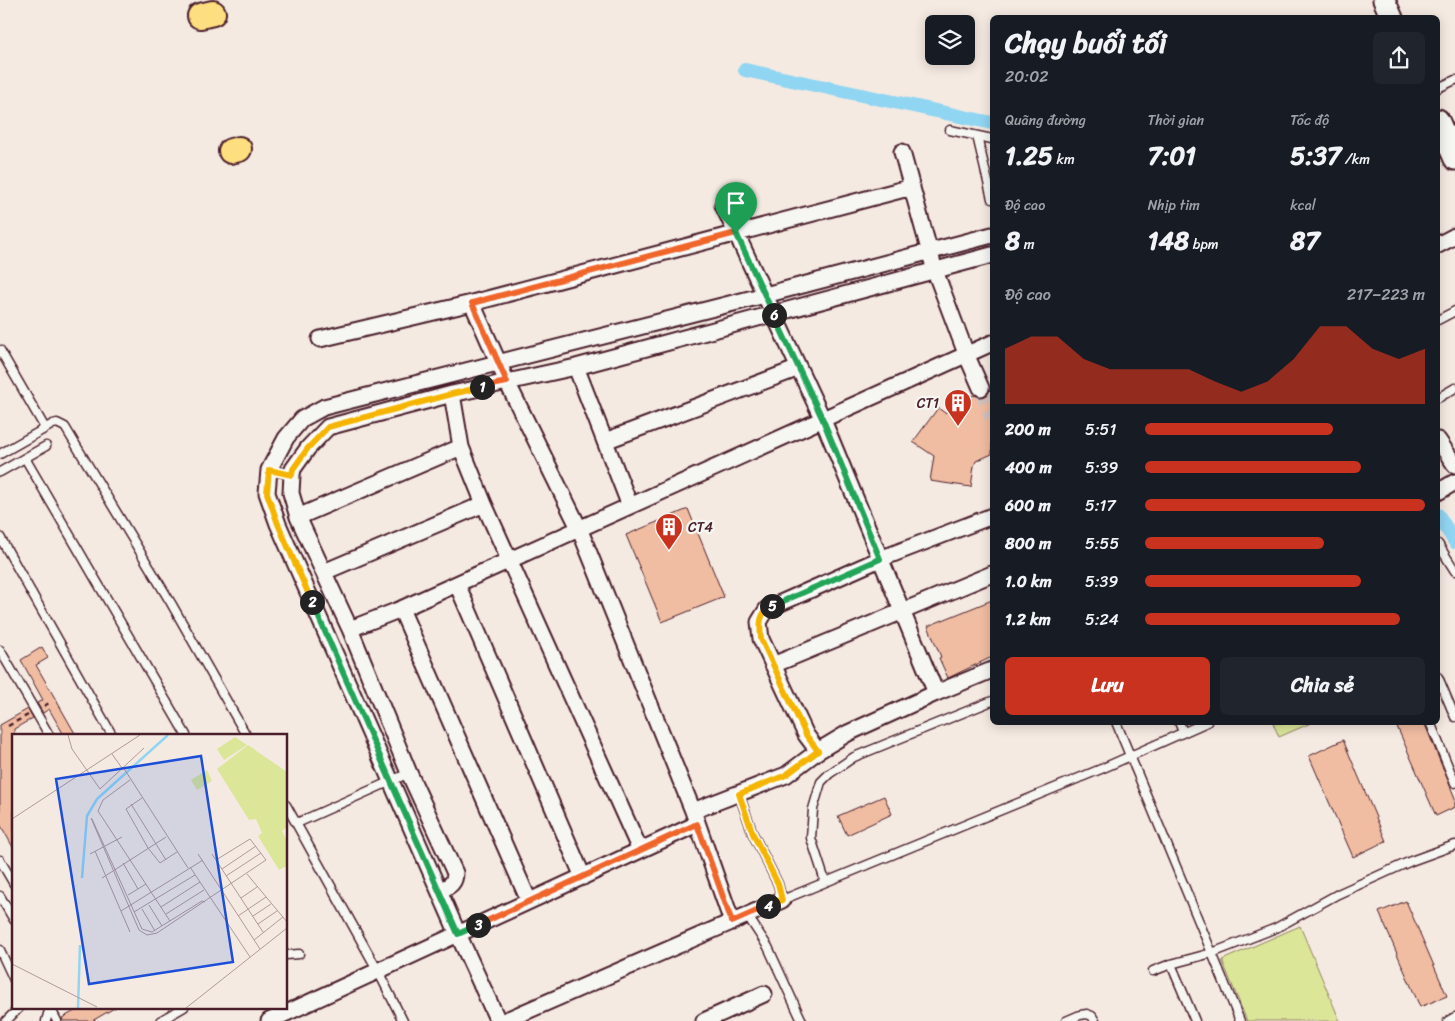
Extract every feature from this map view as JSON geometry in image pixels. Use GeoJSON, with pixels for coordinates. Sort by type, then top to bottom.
{"type":"FeatureCollection","features":[{"type":"Feature","properties":{"kind":"street"},"geometry":{"type":"LineString","coordinates":[[1440,124],[1455,157]]}},
{"type":"Feature","properties":{"kind":"street"},"geometry":{"type":"LineString","coordinates":[[902,152],[935,271],[981,388]]}},
{"type":"Feature","properties":{"kind":"street"},"geometry":{"type":"LineString","coordinates":[[320,339],[472,303],[912,187]]}},
{"type":"Feature","properties":{"kind":"street"},"geometry":{"type":"LineString","coordinates":[[723,205],[823,420],[936,693]]}},
{"type":"Feature","properties":{"kind":"street"},"geometry":{"type":"LineString","coordinates":[[498,1021],[278,524],[267,493],[269,470],[286,438],[302,420],[324,407],[990,236]]}},
{"type":"Feature","properties":{"kind":"street"},"geometry":{"type":"LineString","coordinates":[[1440,244],[1455,236]]}},
{"type":"Feature","properties":{"kind":"street"},"geometry":{"type":"LineString","coordinates":[[440,891],[452,885],[455,880],[455,873],[409,773],[350,629],[298,517],[291,493],[292,475],[293,469],[308,448],[328,427],[452,394],[576,367],[990,256]]}},
{"type":"Feature","properties":{"kind":"street"},"geometry":{"type":"LineString","coordinates":[[472,303],[507,382],[579,528],[695,817],[732,922]]}},
{"type":"Feature","properties":{"kind":"street"},"geometry":{"type":"LineString","coordinates":[[350,629],[401,609],[990,345]]}},
{"type":"Feature","properties":{"kind":"street"},"geometry":{"type":"LineString","coordinates":[[576,367],[630,506]]}},
{"type":"Feature","properties":{"kind":"street"},"geometry":{"type":"LineString","coordinates":[[605,441],[799,368]]}},
{"type":"Feature","properties":{"kind":"street"},"geometry":{"type":"LineString","coordinates":[[452,394],[462,447],[484,504],[640,850]]}},
{"type":"Feature","properties":{"kind":"street"},"geometry":{"type":"LineString","coordinates":[[1440,446],[1445,460]]}},
{"type":"Feature","properties":{"kind":"street"},"geometry":{"type":"LineString","coordinates":[[298,517],[462,447]]}},
{"type":"Feature","properties":{"kind":"street"},"geometry":{"type":"LineString","coordinates":[[1440,491],[1455,482]]}},
{"type":"Feature","properties":{"kind":"street"},"geometry":{"type":"LineString","coordinates":[[324,572],[484,504]]}},
{"type":"Feature","properties":{"kind":"street"},"geometry":{"type":"LineString","coordinates":[[818,751],[806,735],[761,639],[759,622],[767,609],[880,559],[990,517]]}},
{"type":"Feature","properties":{"kind":"street"},"geometry":{"type":"LineString","coordinates":[[773,665],[990,575]]}},
{"type":"Feature","properties":{"kind":"street"},"geometry":{"type":"LineString","coordinates":[[457,584],[583,877]]}},
{"type":"Feature","properties":{"kind":"street"},"geometry":{"type":"LineString","coordinates":[[401,609],[529,901]]}},
{"type":"Feature","properties":{"kind":"street"},"geometry":{"type":"LineString","coordinates":[[269,1021],[640,850],[695,817],[739,794],[786,775],[818,751],[848,733],[990,671]]}},
{"type":"Feature","properties":{"kind":"street"},"geometry":{"type":"LineString","coordinates":[[504,1021],[782,900]]}},
{"type":"Feature","properties":{"kind":"street"},"geometry":{"type":"LineString","coordinates":[[704,1021],[724,1017],[764,994]]}},
{"type":"Feature","properties":{"kind":"lane"},"geometry":{"type":"LineString","coordinates":[[1440,87],[1455,80]]}},
{"type":"Feature","properties":{"kind":"lane"},"geometry":{"type":"LineString","coordinates":[[950,130],[990,139]]}},
{"type":"Feature","properties":{"kind":"lane"},"geometry":{"type":"LineString","coordinates":[[977,136],[990,191]]}},
{"type":"Feature","properties":{"kind":"lane"},"geometry":{"type":"LineString","coordinates":[[1440,319],[1455,311]]}},
{"type":"Feature","properties":{"kind":"lane"},"geometry":{"type":"LineString","coordinates":[[0,350],[45,428]]}},
{"type":"Feature","properties":{"kind":"lane"},"geometry":{"type":"LineString","coordinates":[[1440,397],[1455,388]]}},
{"type":"Feature","properties":{"kind":"lane"},"geometry":{"type":"LineString","coordinates":[[0,454],[45,428],[58,423],[65,427],[171,603],[245,734]]}},
{"type":"Feature","properties":{"kind":"lane"},"geometry":{"type":"LineString","coordinates":[[0,472],[46,446]]}},
{"type":"Feature","properties":{"kind":"lane"},"geometry":{"type":"LineString","coordinates":[[25,458],[185,734]]}},
{"type":"Feature","properties":{"kind":"lane"},"geometry":{"type":"LineString","coordinates":[[269,470],[292,475]]}},
{"type":"Feature","properties":{"kind":"lane"},"geometry":{"type":"LineString","coordinates":[[0,537],[111,734]]}},
{"type":"Feature","properties":{"kind":"lane"},"geometry":{"type":"LineString","coordinates":[[1440,547],[1455,571]]}},
{"type":"Feature","properties":{"kind":"lane"},"geometry":{"type":"LineString","coordinates":[[0,650],[48,734]]}},
{"type":"Feature","properties":{"kind":"lane"},"geometry":{"type":"LineString","coordinates":[[1440,682],[1455,718]]}},
{"type":"Feature","properties":{"kind":"lane"},"geometry":{"type":"LineString","coordinates":[[825,881],[811,838],[813,809],[821,782],[829,774],[854,757],[990,702]]}},
{"type":"Feature","properties":{"kind":"lane"},"geometry":{"type":"LineString","coordinates":[[1117,725],[1240,1021]]}},
{"type":"Feature","properties":{"kind":"lane"},"geometry":{"type":"LineString","coordinates":[[1181,725],[1183,732]]}},
{"type":"Feature","properties":{"kind":"lane"},"geometry":{"type":"LineString","coordinates":[[739,794],[753,834],[778,884],[782,900],[1101,769],[1200,725]]}},
{"type":"Feature","properties":{"kind":"lane"},"geometry":{"type":"LineString","coordinates":[[1431,725],[1455,783]]}},
{"type":"Feature","properties":{"kind":"lane"},"geometry":{"type":"LineString","coordinates":[[297,823],[409,773]]}},
{"type":"Feature","properties":{"kind":"lane"},"geometry":{"type":"LineString","coordinates":[[288,807],[378,971],[403,1021]]}},
{"type":"Feature","properties":{"kind":"lane"},"geometry":{"type":"LineString","coordinates":[[1153,971],[1212,952],[1276,928],[1338,894],[1411,861],[1455,845]]}},
{"type":"Feature","properties":{"kind":"lane"},"geometry":{"type":"LineString","coordinates":[[0,860],[12,881]]}},
{"type":"Feature","properties":{"kind":"lane"},"geometry":{"type":"LineString","coordinates":[[0,896],[12,917]]}},
{"type":"Feature","properties":{"kind":"lane"},"geometry":{"type":"LineString","coordinates":[[748,915],[768,947],[802,1021]]}},
{"type":"Feature","properties":{"kind":"lane"},"geometry":{"type":"LineString","coordinates":[[0,950],[12,976]]}},
{"type":"Feature","properties":{"kind":"lane"},"geometry":{"type":"LineString","coordinates":[[288,955],[299,954]]}},
{"type":"Feature","properties":{"kind":"lane"},"geometry":{"type":"LineString","coordinates":[[1171,964],[1195,1021]]}},
{"type":"Feature","properties":{"kind":"lane"},"geometry":{"type":"LineString","coordinates":[[7,1020],[13,1008]]}},
{"type":"Feature","properties":{"kind":"lane"},"geometry":{"type":"LineString","coordinates":[[7,1020],[19,1008]]}},
{"type":"Feature","properties":{"kind":"lane"},"geometry":{"type":"LineString","coordinates":[[46,1021],[50,1008]]}},
{"type":"Feature","properties":{"kind":"lane"},"geometry":{"type":"LineString","coordinates":[[50,1008],[57,1021]]}},
{"type":"Feature","properties":{"kind":"lane"},"geometry":{"type":"LineString","coordinates":[[160,1021],[182,1008]]}},
{"type":"Feature","properties":{"kind":"lane"},"geometry":{"type":"LineString","coordinates":[[1066,1021],[1087,1014],[1092,1016],[1095,1021]]}},
{"type":"Feature","properties":{"kind":"lane"},"geometry":{"type":"LineString","coordinates":[[1448,1021],[1455,1017]]}},
{"type":"Feature","properties":{"kind":"green space"},"geometry":{"type":"Polygon","coordinates":[[[1274,725],[1306,725],[1279,737],[1274,725]]]}},
{"type":"Feature","properties":{"kind":"green space"},"geometry":{"type":"Polygon","coordinates":[[[1300,926],[1340,1021],[1247,1021],[1222,960],[1300,926]]]}},
{"type":"Feature","properties":{"kind":"building","name":"CT1"},"geometry":{"type":"Polygon","coordinates":[[[990,390],[990,455],[976,461],[971,487],[930,481],[934,456],[913,442],[938,408],[945,413],[953,406],[973,395],[985,396],[990,390]]]}},
{"type":"Feature","properties":{"kind":"building","name":"CT4"},"geometry":{"type":"Polygon","coordinates":[[[688,509],[724,597],[662,622],[626,535],[688,509]]]}},
{"type":"Feature","properties":{"kind":"building"},"geometry":{"type":"Polygon","coordinates":[[[990,601],[990,658],[948,678],[928,626],[990,601]]]}},
{"type":"Feature","properties":{"kind":"building"},"geometry":{"type":"Polygon","coordinates":[[[42,647],[48,658],[36,665],[75,734],[63,734],[49,709],[43,713],[37,703],[43,700],[21,660],[42,647]]]}},
{"type":"Feature","properties":{"kind":"building"},"geometry":{"type":"Polygon","coordinates":[[[28,709],[33,718],[14,729],[14,734],[12,734],[12,845],[0,824],[0,725],[28,709]]]}},
{"type":"Feature","properties":{"kind":"building"},"geometry":{"type":"Polygon","coordinates":[[[1396,725],[1425,725],[1455,798],[1455,807],[1436,816],[1396,725]]]}},
{"type":"Feature","properties":{"kind":"building"},"geometry":{"type":"Polygon","coordinates":[[[1343,740],[1386,841],[1353,857],[1309,756],[1343,740]]]}},
{"type":"Feature","properties":{"kind":"building"},"geometry":{"type":"Polygon","coordinates":[[[884,796],[892,814],[847,835],[838,816],[884,796]]]}},
{"type":"Feature","properties":{"kind":"building"},"geometry":{"type":"Polygon","coordinates":[[[1406,901],[1447,996],[1420,1007],[1379,912],[1406,901]]]}},
{"type":"Feature","properties":{"kind":"building"},"geometry":{"type":"Polygon","coordinates":[[[80,1008],[114,1008],[92,1021],[63,1021],[62,1018],[80,1008]]]}},
{"type":"Feature","properties":{"kind":"waterway"},"geometry":{"type":"LineString","coordinates":[[745,70],[990,123]]}},
{"type":"Feature","properties":{"kind":"waterway"},"geometry":{"type":"LineString","coordinates":[[1440,518],[1455,542]]}},
{"type":"Feature","properties":{"kind":"tunnel"},"geometry":{"type":"LineString","coordinates":[[981,388],[990,413]]}},
{"type":"Feature","properties":{"kind":"place","name":"CT1"},"geometry":{"type":"Point","coordinates":[958,427]}},
{"type":"Feature","properties":{"kind":"place","name":"CT4"},"geometry":{"type":"Point","coordinates":[669,551]}},
{"type":"Feature","properties":{"kind":"route"},"geometry":{"type":"LineString","coordinates":[[736,233],[823,420],[880,559],[767,609],[759,622],[761,639],[806,735],[818,751],[786,775],[739,794],[753,834],[778,884],[782,900],[732,922],[697,824],[458,934],[278,524],[267,493],[269,470],[292,475],[293,469],[308,448],[328,427],[452,394],[507,382],[472,303],[736,233]]}}]}
